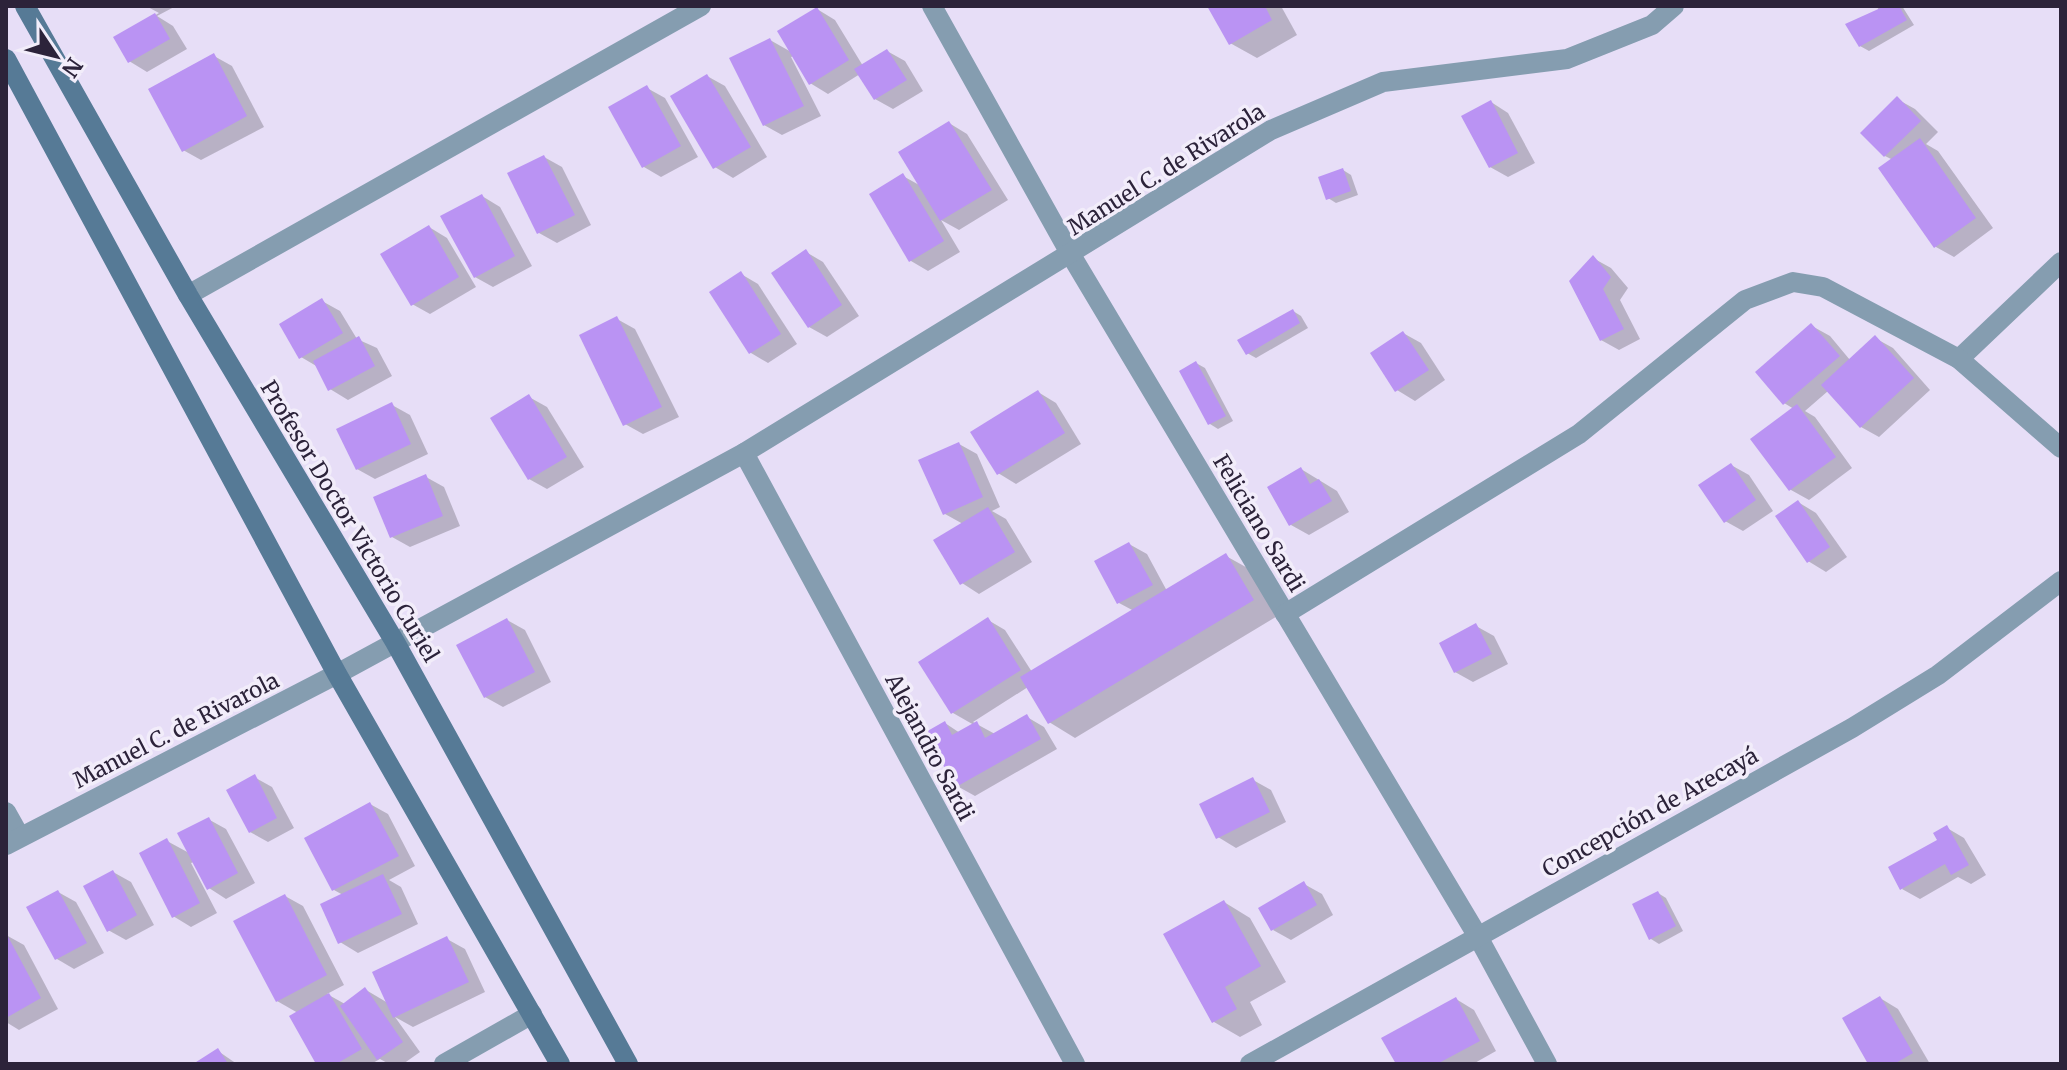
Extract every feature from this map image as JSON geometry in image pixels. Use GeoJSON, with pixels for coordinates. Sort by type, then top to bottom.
{"type":"FeatureCollection","features":[{"type":"Feature","properties":{"kind":"main road","name":"Profesor Doctor Victorio Curiel"},"geometry":{"type":"LineString","coordinates":[[25,6],[188,295],[395,642],[628,1064]]}},
{"type":"Feature","properties":{"kind":"main road"},"geometry":{"type":"LineString","coordinates":[[6,59],[337,674],[560,1064]]}},
{"type":"Feature","properties":{"kind":"street"},"geometry":{"type":"LineString","coordinates":[[188,295],[701,6]]}},
{"type":"Feature","properties":{"kind":"street","name":"Feliciano Sardi"},"geometry":{"type":"LineString","coordinates":[[932,6],[1071,255],[1477,935],[1547,1064]]}},
{"type":"Feature","properties":{"kind":"street","name":"Manuel C. de Rivarola"},"geometry":{"type":"LineString","coordinates":[[13,841],[337,674],[744,453],[1271,130],[1383,82],[1567,59],[1652,25],[1674,6]]}},
{"type":"Feature","properties":{"kind":"street"},"geometry":{"type":"LineString","coordinates":[[1959,359],[2061,262]]}},
{"type":"Feature","properties":{"kind":"street"},"geometry":{"type":"LineString","coordinates":[[1285,614],[1579,434],[1745,300],[1793,282],[1823,287],[1959,359],[2061,448]]}},
{"type":"Feature","properties":{"kind":"street","name":"Alejandro Sardi"},"geometry":{"type":"LineString","coordinates":[[744,453],[1075,1064]]}},
{"type":"Feature","properties":{"kind":"street","name":"Concepción de Arecayá"},"geometry":{"type":"LineString","coordinates":[[1250,1064],[1852,728],[1938,675],[2061,581]]}},
{"type":"Feature","properties":{"kind":"street"},"geometry":{"type":"LineString","coordinates":[[6,812],[13,841]]}},
{"type":"Feature","properties":{"kind":"street"},"geometry":{"type":"LineString","coordinates":[[444,1064],[532,1014]]}},
{"type":"Feature","properties":{"kind":"building"},"geometry":{"type":"Polygon","coordinates":[[[1207,6],[1265,6],[1272,20],[1229,45],[1207,6]]]}},
{"type":"Feature","properties":{"kind":"building"},"geometry":{"type":"Polygon","coordinates":[[[1885,6],[1899,6],[1907,20],[1859,47],[1845,24],[1885,6]]]}},
{"type":"Feature","properties":{"kind":"building"},"geometry":{"type":"Polygon","coordinates":[[[817,7],[849,60],[809,85],[777,31],[817,7]]]}},
{"type":"Feature","properties":{"kind":"building"},"geometry":{"type":"Polygon","coordinates":[[[155,13],[170,39],[128,63],[113,37],[155,13]]]}},
{"type":"Feature","properties":{"kind":"building"},"geometry":{"type":"Polygon","coordinates":[[[770,38],[804,106],[763,126],[729,58],[770,38]]]}},
{"type":"Feature","properties":{"kind":"building"},"geometry":{"type":"Polygon","coordinates":[[[887,49],[907,80],[874,100],[854,69],[887,49]]]}},
{"type":"Feature","properties":{"kind":"building"},"geometry":{"type":"Polygon","coordinates":[[[214,53],[247,116],[182,152],[148,89],[214,53]]]}},
{"type":"Feature","properties":{"kind":"building"},"geometry":{"type":"Polygon","coordinates":[[[707,74],[751,147],[713,169],[670,96],[707,74]]]}},
{"type":"Feature","properties":{"kind":"building"},"geometry":{"type":"Polygon","coordinates":[[[647,85],[681,146],[642,168],[608,107],[647,85]]]}},
{"type":"Feature","properties":{"kind":"building"},"geometry":{"type":"Polygon","coordinates":[[[1897,96],[1921,121],[1884,157],[1860,133],[1897,96]]]}},
{"type":"Feature","properties":{"kind":"building"},"geometry":{"type":"Polygon","coordinates":[[[1491,100],[1518,153],[1489,168],[1461,116],[1491,100]]]}},
{"type":"Feature","properties":{"kind":"building"},"geometry":{"type":"Polygon","coordinates":[[[949,121],[992,190],[940,221],[898,152],[949,121]]]}},
{"type":"Feature","properties":{"kind":"building"},"geometry":{"type":"Polygon","coordinates":[[[1920,138],[1976,218],[1934,248],[1878,168],[1920,138]]]}},
{"type":"Feature","properties":{"kind":"building"},"geometry":{"type":"Polygon","coordinates":[[[544,155],[575,215],[537,234],[507,173],[544,155]]]}},
{"type":"Feature","properties":{"kind":"building"},"geometry":{"type":"Polygon","coordinates":[[[1343,168],[1351,191],[1326,200],[1318,177],[1343,168]]]}},
{"type":"Feature","properties":{"kind":"building"},"geometry":{"type":"Polygon","coordinates":[[[903,173],[944,241],[909,262],[869,194],[903,173]]]}},
{"type":"Feature","properties":{"kind":"building"},"geometry":{"type":"Polygon","coordinates":[[[482,194],[515,256],[474,278],[440,216],[482,194]]]}},
{"type":"Feature","properties":{"kind":"building"},"geometry":{"type":"Polygon","coordinates":[[[429,225],[459,277],[411,306],[380,254],[429,225]]]}},
{"type":"Feature","properties":{"kind":"building"},"geometry":{"type":"Polygon","coordinates":[[[806,249],[842,305],[808,328],[771,273],[806,249]]]}},
{"type":"Feature","properties":{"kind":"building"},"geometry":{"type":"Polygon","coordinates":[[[1593,255],[1611,277],[1603,289],[1624,329],[1600,341],[1569,281],[1593,255]]]}},
{"type":"Feature","properties":{"kind":"building"},"geometry":{"type":"Polygon","coordinates":[[[741,271],[781,334],[749,354],[709,292],[741,271]]]}},
{"type":"Feature","properties":{"kind":"building"},"geometry":{"type":"Polygon","coordinates":[[[322,298],[343,333],[299,359],[279,324],[322,298]]]}},
{"type":"Feature","properties":{"kind":"building"},"geometry":{"type":"Polygon","coordinates":[[[1293,309],[1300,323],[1246,355],[1237,340],[1293,309]]]}},
{"type":"Feature","properties":{"kind":"building"},"geometry":{"type":"Polygon","coordinates":[[[617,316],[662,407],[623,426],[579,335],[617,316]]]}},
{"type":"Feature","properties":{"kind":"building"},"geometry":{"type":"Polygon","coordinates":[[[1811,323],[1840,356],[1783,405],[1755,372],[1811,323]]]}},
{"type":"Feature","properties":{"kind":"building"},"geometry":{"type":"Polygon","coordinates":[[[1403,331],[1429,370],[1395,392],[1370,353],[1403,331]]]}},
{"type":"Feature","properties":{"kind":"building"},"geometry":{"type":"Polygon","coordinates":[[[1875,335],[1914,378],[1860,428],[1821,385],[1875,335]]]}},
{"type":"Feature","properties":{"kind":"building"},"geometry":{"type":"Polygon","coordinates":[[[359,336],[375,366],[328,391],[313,361],[359,336]]]}},
{"type":"Feature","properties":{"kind":"building"},"geometry":{"type":"Polygon","coordinates":[[[1196,361],[1226,416],[1208,425],[1179,371],[1196,361]]]}},
{"type":"Feature","properties":{"kind":"building"},"geometry":{"type":"Polygon","coordinates":[[[1038,390],[1065,433],[997,475],[970,432],[1038,390]]]}},
{"type":"Feature","properties":{"kind":"building"},"geometry":{"type":"Polygon","coordinates":[[[529,394],[567,457],[528,480],[490,418],[529,394]]]}},
{"type":"Feature","properties":{"kind":"building"},"geometry":{"type":"Polygon","coordinates":[[[392,402],[411,444],[356,470],[336,429],[392,402]]]}},
{"type":"Feature","properties":{"kind":"building"},"geometry":{"type":"Polygon","coordinates":[[[1797,404],[1836,457],[1789,491],[1750,439],[1797,404]]]}},
{"type":"Feature","properties":{"kind":"building"},"geometry":{"type":"Polygon","coordinates":[[[959,442],[983,497],[943,515],[918,460],[959,442]]]}},
{"type":"Feature","properties":{"kind":"building"},"geometry":{"type":"Polygon","coordinates":[[[1731,463],[1756,500],[1724,523],[1698,485],[1731,463]]]}},
{"type":"Feature","properties":{"kind":"building"},"geometry":{"type":"Polygon","coordinates":[[[1301,467],[1310,484],[1319,479],[1332,501],[1289,526],[1267,487],[1301,467]]]}},
{"type":"Feature","properties":{"kind":"building"},"geometry":{"type":"Polygon","coordinates":[[[426,474],[443,516],[390,538],[373,497],[426,474]]]}},
{"type":"Feature","properties":{"kind":"building"},"geometry":{"type":"Polygon","coordinates":[[[1798,500],[1830,547],[1807,563],[1775,516],[1798,500]]]}},
{"type":"Feature","properties":{"kind":"building"},"geometry":{"type":"Polygon","coordinates":[[[988,507],[1015,552],[960,585],[933,540],[988,507]]]}},
{"type":"Feature","properties":{"kind":"building"},"geometry":{"type":"Polygon","coordinates":[[[1129,542],[1153,585],[1117,604],[1094,561],[1129,542]]]}},
{"type":"Feature","properties":{"kind":"building"},"geometry":{"type":"Polygon","coordinates":[[[1226,553],[1254,600],[1048,724],[1020,677],[1226,553]]]}},
{"type":"Feature","properties":{"kind":"building"},"geometry":{"type":"Polygon","coordinates":[[[988,617],[1021,670],[951,714],[918,662],[988,617]]]}},
{"type":"Feature","properties":{"kind":"building"},"geometry":{"type":"Polygon","coordinates":[[[507,618],[535,672],[484,698],[456,645],[507,618]]]}},
{"type":"Feature","properties":{"kind":"building"},"geometry":{"type":"Polygon","coordinates":[[[1476,623],[1492,654],[1454,673],[1439,643],[1476,623]]]}},
{"type":"Feature","properties":{"kind":"building"},"geometry":{"type":"Polygon","coordinates":[[[1027,714],[1041,739],[956,787],[924,733],[945,721],[952,735],[977,721],[985,738],[1027,714]]]}},
{"type":"Feature","properties":{"kind":"building"},"geometry":{"type":"Polygon","coordinates":[[[255,774],[277,818],[249,833],[226,790],[255,774]]]}},
{"type":"Feature","properties":{"kind":"building"},"geometry":{"type":"Polygon","coordinates":[[[1253,777],[1270,812],[1216,839],[1199,804],[1253,777]]]}},
{"type":"Feature","properties":{"kind":"building"},"geometry":{"type":"Polygon","coordinates":[[[370,802],[399,856],[332,891],[304,838],[370,802]]]}},
{"type":"Feature","properties":{"kind":"building"},"geometry":{"type":"Polygon","coordinates":[[[209,817],[238,873],[207,890],[177,833],[209,817]]]}},
{"type":"Feature","properties":{"kind":"building"},"geometry":{"type":"Polygon","coordinates":[[[1947,825],[1969,865],[1951,875],[1945,864],[1900,890],[1888,867],[1937,840],[1933,833],[1947,825]]]}},
{"type":"Feature","properties":{"kind":"building"},"geometry":{"type":"Polygon","coordinates":[[[167,838],[200,903],[172,918],[139,853],[167,838]]]}},
{"type":"Feature","properties":{"kind":"building"},"geometry":{"type":"Polygon","coordinates":[[[113,870],[137,915],[107,932],[83,886],[113,870]]]}},
{"type":"Feature","properties":{"kind":"building"},"geometry":{"type":"Polygon","coordinates":[[[383,874],[402,914],[338,944],[320,904],[383,874]]]}},
{"type":"Feature","properties":{"kind":"building"},"geometry":{"type":"Polygon","coordinates":[[[1304,881],[1317,905],[1271,931],[1258,908],[1304,881]]]}},
{"type":"Feature","properties":{"kind":"building"},"geometry":{"type":"Polygon","coordinates":[[[58,890],[87,943],[55,960],[26,907],[58,890]]]}},
{"type":"Feature","properties":{"kind":"building"},"geometry":{"type":"Polygon","coordinates":[[[1658,891],[1676,926],[1649,940],[1632,904],[1658,891]]]}},
{"type":"Feature","properties":{"kind":"building"},"geometry":{"type":"Polygon","coordinates":[[[285,894],[327,975],[276,1002],[233,921],[285,894]]]}},
{"type":"Feature","properties":{"kind":"building"},"geometry":{"type":"Polygon","coordinates":[[[1224,900],[1261,966],[1225,987],[1237,1009],[1212,1023],[1163,934],[1224,900]]]}},
{"type":"Feature","properties":{"kind":"building"},"geometry":{"type":"Polygon","coordinates":[[[6,933],[41,998],[6,1018],[6,933]]]}},
{"type":"Feature","properties":{"kind":"building"},"geometry":{"type":"Polygon","coordinates":[[[447,936],[469,982],[393,1018],[372,972],[447,936]]]}},
{"type":"Feature","properties":{"kind":"building"},"geometry":{"type":"Polygon","coordinates":[[[365,987],[403,1042],[377,1060],[340,1006],[365,987]]]}},
{"type":"Feature","properties":{"kind":"building"},"geometry":{"type":"Polygon","coordinates":[[[329,993],[362,1049],[336,1064],[316,1064],[289,1016],[329,993]]]}},
{"type":"Feature","properties":{"kind":"building"},"geometry":{"type":"Polygon","coordinates":[[[1880,996],[1913,1053],[1894,1064],[1868,1064],[1842,1018],[1880,996]]]}},
{"type":"Feature","properties":{"kind":"building"},"geometry":{"type":"Polygon","coordinates":[[[1456,997],[1480,1041],[1437,1064],[1396,1064],[1381,1038],[1456,997]]]}},
{"type":"Feature","properties":{"kind":"building"},"geometry":{"type":"Polygon","coordinates":[[[218,1048],[228,1064],[193,1064],[218,1048]]]}}]}
